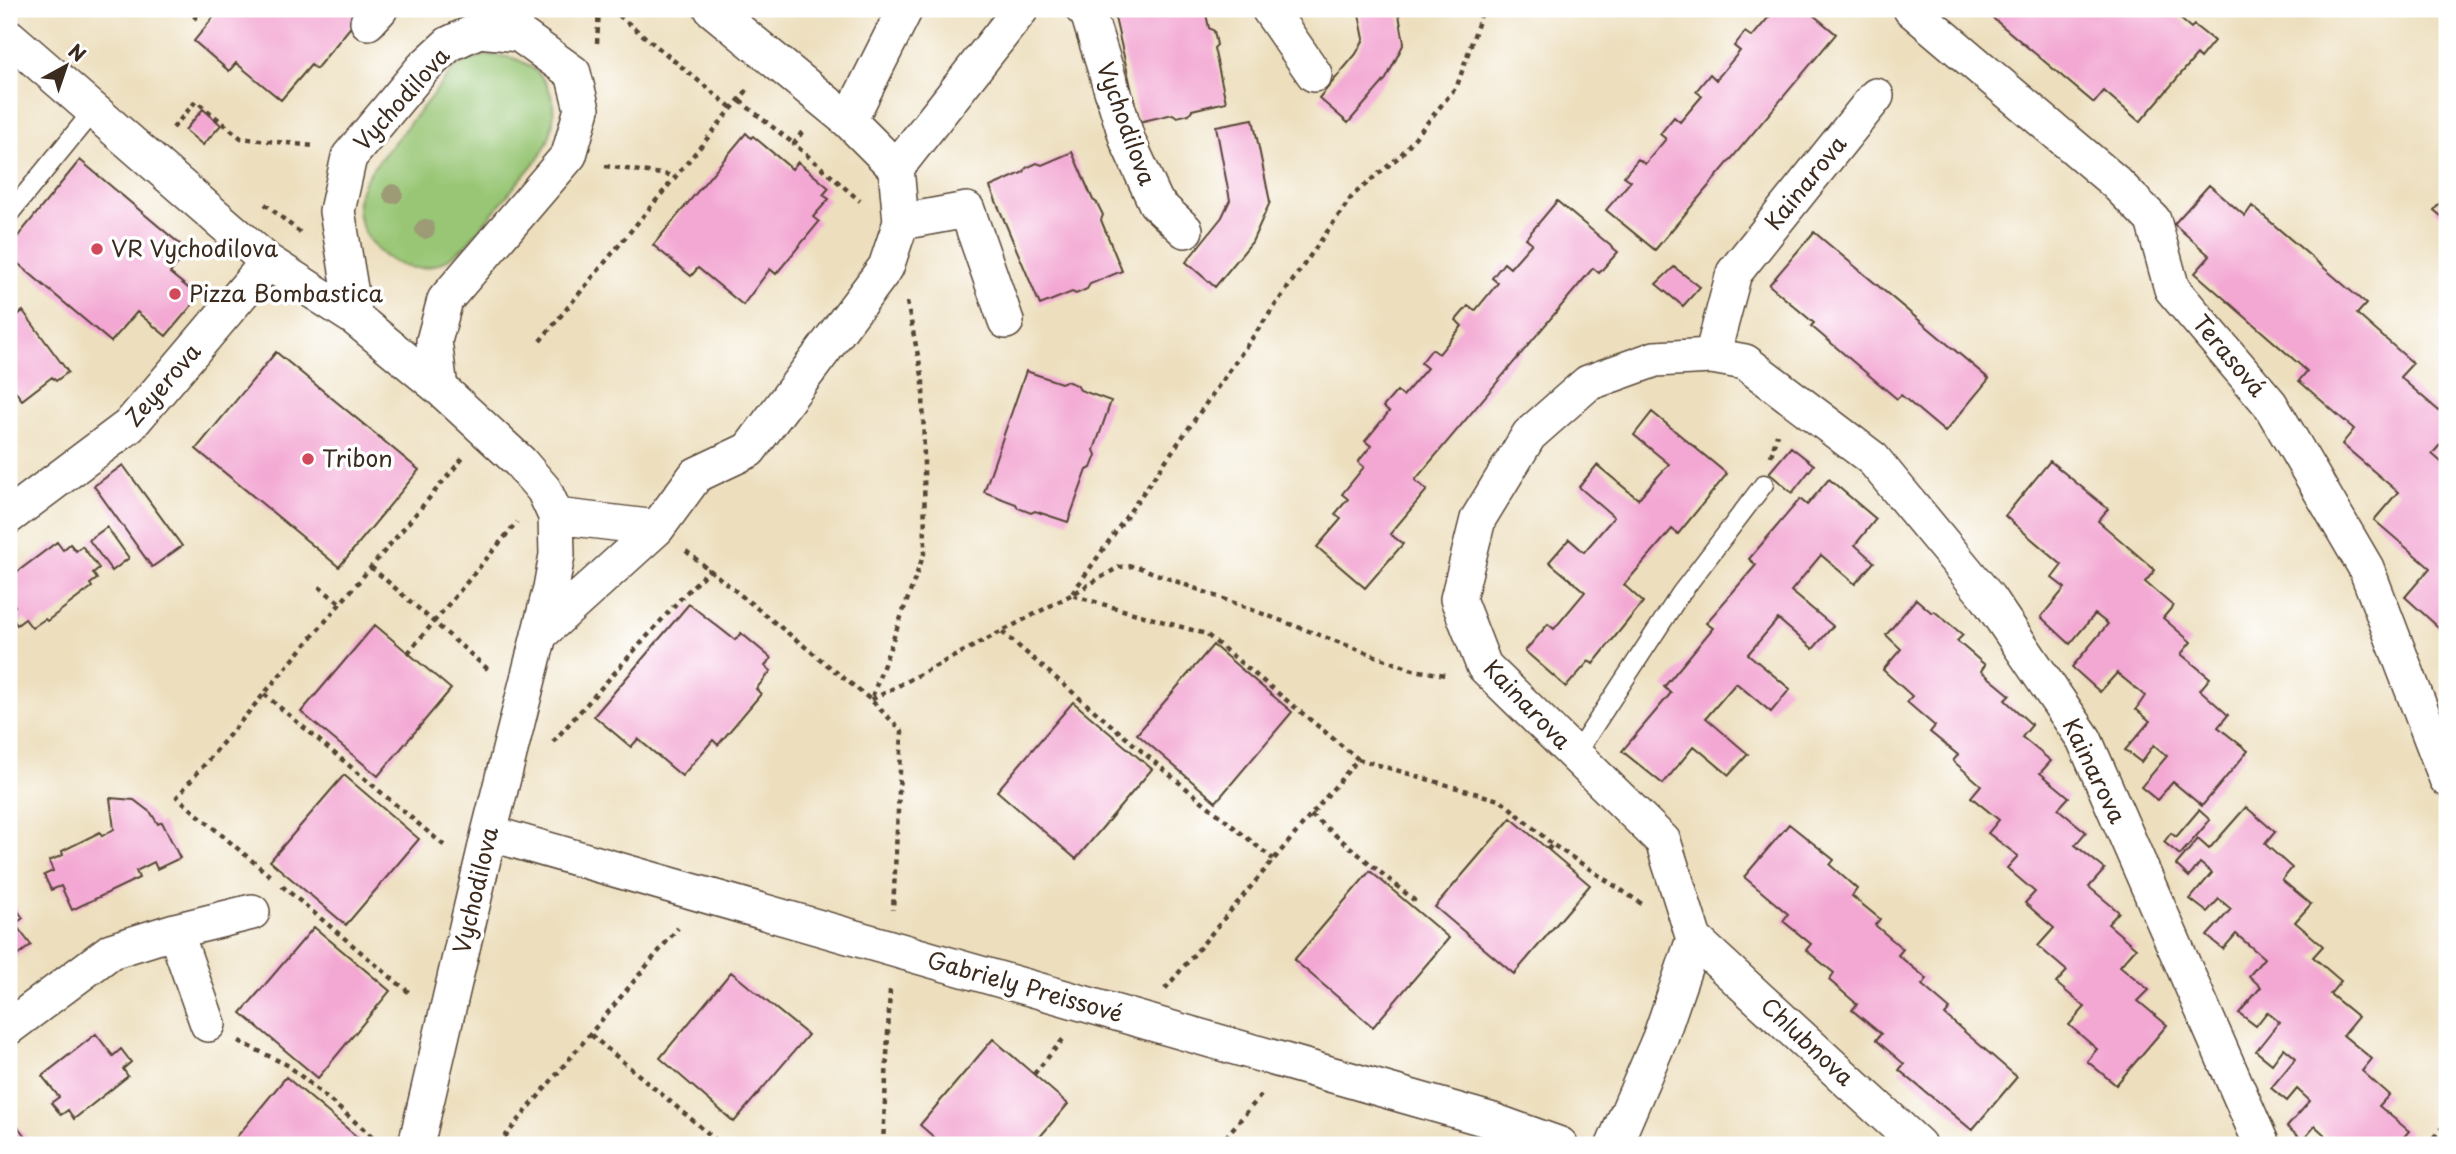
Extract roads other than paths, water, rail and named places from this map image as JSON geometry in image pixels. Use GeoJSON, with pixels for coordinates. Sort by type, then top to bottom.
{"type":"FeatureCollection","features":[{"type":"Feature","properties":{"kind":"street"},"geometry":{"type":"LineString","coordinates":[[539,635],[657,528],[696,475],[749,450],[886,267],[901,222],[896,168],[836,110],[712,9]]}},
{"type":"Feature","properties":{"kind":"street"},"geometry":{"type":"LineString","coordinates":[[836,110],[905,9]]}},
{"type":"Feature","properties":{"kind":"street"},"geometry":{"type":"LineString","coordinates":[[896,168],[1021,9]]}},
{"type":"Feature","properties":{"kind":"street","name":"Vychodilova"},"geometry":{"type":"LineString","coordinates":[[1083,9],[1088,13],[1128,142],[1156,203],[1185,230]]}},
{"type":"Feature","properties":{"kind":"street"},"geometry":{"type":"LineString","coordinates":[[1269,9],[1314,74]]}},
{"type":"Feature","properties":{"kind":"street","name":"Terasová"},"geometry":{"type":"LineString","coordinates":[[1911,9],[2115,182],[2153,220],[2172,289],[2270,404],[2366,568],[2447,779]]}},
{"type":"Feature","properties":{"kind":"street","name":"Vychodilova"},"geometry":{"type":"LineString","coordinates":[[355,318],[337,211],[349,157],[423,68],[449,44],[479,30],[519,34],[573,74],[582,109],[569,155],[445,300],[434,341],[440,388]]}},
{"type":"Feature","properties":{"kind":"street"},"geometry":{"type":"LineString","coordinates":[[9,37],[268,262],[355,318],[440,388],[520,462],[550,503],[657,528]]}},
{"type":"Feature","properties":{"kind":"street","name":"Kainarova"},"geometry":{"type":"LineString","coordinates":[[1712,356],[1734,273],[1876,96]]}},
{"type":"Feature","properties":{"kind":"street"},"geometry":{"type":"LineString","coordinates":[[901,222],[967,210],[1006,321]]}},
{"type":"Feature","properties":{"kind":"street","name":"Zeyerova"},"geometry":{"type":"LineString","coordinates":[[9,516],[129,426],[268,262]]}},
{"type":"Feature","properties":{"kind":"street","name":"Kainarova"},"geometry":{"type":"LineString","coordinates":[[1694,939],[1663,841],[1484,666],[1458,599],[1478,519],[1529,435],[1588,383],[1655,359],[1712,356],[1745,362],[1873,459],[1988,598],[2084,739],[2262,1145]]}},
{"type":"Feature","properties":{"kind":"street","name":"Vychodilova"},"geometry":{"type":"LineString","coordinates":[[416,1145],[557,555],[550,503]]}},
{"type":"Feature","properties":{"kind":"street","name":"Gabriely Preissové"},"geometry":{"type":"LineString","coordinates":[[489,833],[1490,1120],[1560,1145]]}},
{"type":"Feature","properties":{"kind":"street"},"geometry":{"type":"LineString","coordinates":[[9,1027],[111,951],[175,931],[252,912]]}},
{"type":"Feature","properties":{"kind":"street"},"geometry":{"type":"LineString","coordinates":[[175,931],[208,1024]]}},
{"type":"Feature","properties":{"kind":"street"},"geometry":{"type":"LineString","coordinates":[[1614,1145],[1660,1038],[1694,939]]}},
{"type":"Feature","properties":{"kind":"street","name":"Chlubnova"},"geometry":{"type":"LineString","coordinates":[[1694,939],[1919,1145]]}},
{"type":"Feature","properties":{"kind":"lane"},"geometry":{"type":"LineString","coordinates":[[9,214],[93,111]]}},
{"type":"Feature","properties":{"kind":"lane"},"geometry":{"type":"LineString","coordinates":[[1575,755],[1681,593],[1764,484]]}},
{"type":"Feature","properties":{"kind":"place","name":"VR Vychodilova"},"geometry":{"type":"Point","coordinates":[97,249]}},
{"type":"Feature","properties":{"kind":"place","name":"Pizza Bombastica"},"geometry":{"type":"Point","coordinates":[175,294]}},
{"type":"Feature","properties":{"kind":"place","name":"Tribon"},"geometry":{"type":"Point","coordinates":[308,459]}}]}
